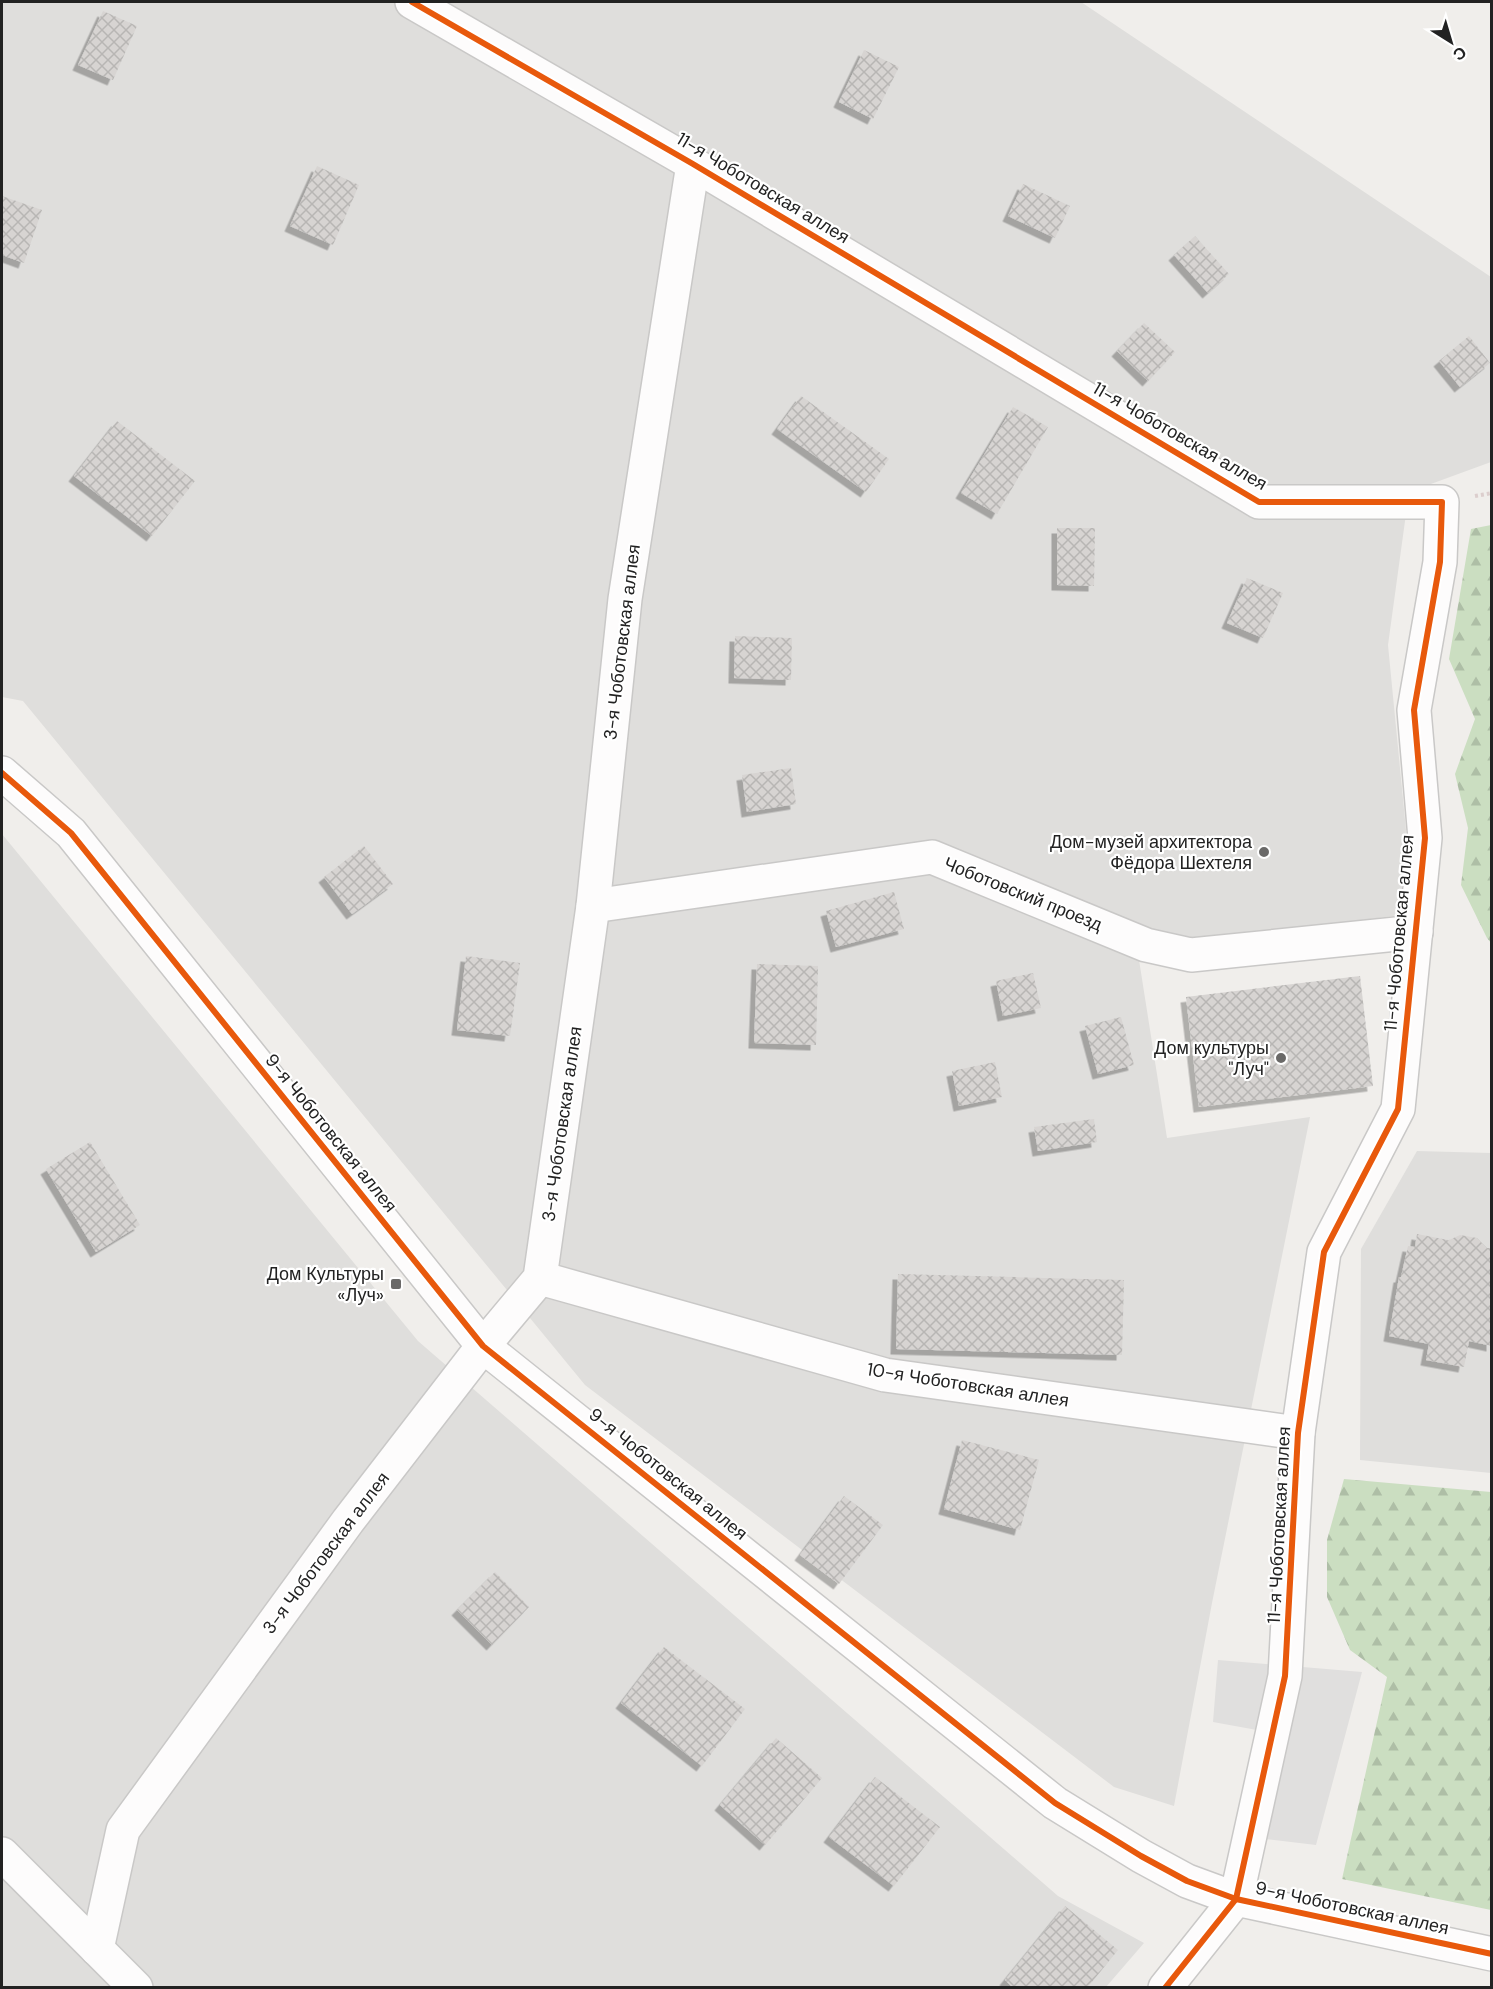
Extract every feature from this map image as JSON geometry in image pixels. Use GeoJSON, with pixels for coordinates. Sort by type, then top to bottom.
{"type":"FeatureCollection","features":[{"type":"Feature","properties":{"kind":"street","name":"11-я Чоботовская аллея"},"geometry":{"type":"LineString","coordinates":[[412,2],[693,164],[1259,502],[1442,502],[1440,562],[1414,710],[1425,838],[1398,1109],[1324,1252],[1298,1433],[1285,1676],[1236,1899]]}},
{"type":"Feature","properties":{"kind":"street","name":"3-я Чоботовская аллея"},"geometry":{"type":"LineString","coordinates":[[97,1949],[123,1830],[348,1521],[483,1346],[540,1278],[593,906],[625,599],[693,164]]}},
{"type":"Feature","properties":{"kind":"street","name":"9-я Чоботовская аллея"},"geometry":{"type":"LineString","coordinates":[[2,773],[71,833],[483,1346],[1055,1803],[1141,1856],[1187,1881],[1236,1899],[1491,1954]]}},
{"type":"Feature","properties":{"kind":"street","name":"Чоботовский проезд"},"geometry":{"type":"LineString","coordinates":[[593,906],[932,857],[1146,945],[1191,955],[1416,932]]}},
{"type":"Feature","properties":{"kind":"street","name":"10-я Чоботовская аллея"},"geometry":{"type":"LineString","coordinates":[[540,1278],[885,1375],[1298,1433]]}},
{"type":"Feature","properties":{"kind":"street"},"geometry":{"type":"LineString","coordinates":[[2,1854],[136,1988]]}},
{"type":"Feature","properties":{"kind":"street"},"geometry":{"type":"LineString","coordinates":[[1165,1988],[1236,1899]]}},
{"type":"Feature","properties":{"kind":"shaded area"},"geometry":{"type":"Polygon","coordinates":[[[2,2],[1081,2],[1491,277],[1491,462],[1409,492],[1388,645],[1406,830],[1400,915],[1212,940],[1134,928],[1167,1138],[1310,1117],[1212,1603],[1174,1806],[1114,1787],[585,1385],[23,701],[2,697],[2,2]]]}},
{"type":"Feature","properties":{"kind":"shaded area"},"geometry":{"type":"Polygon","coordinates":[[[2,834],[418,1341],[1058,1896],[1144,1943],[1106,1987],[2,1987],[2,834]]]}},
{"type":"Feature","properties":{"kind":"shaded area"},"geometry":{"type":"Polygon","coordinates":[[[1417,1151],[1491,1153],[1491,1473],[1360,1460],[1361,1249],[1417,1151]]]}},
{"type":"Feature","properties":{"kind":"shaded area"},"geometry":{"type":"Polygon","coordinates":[[[1218,1660],[1362,1672],[1316,1845],[1257,1838],[1279,1734],[1213,1722],[1218,1660]]]}},
{"type":"Feature","properties":{"kind":"green space"},"geometry":{"type":"Polygon","coordinates":[[[1492,525],[1491,943],[1461,885],[1468,828],[1455,774],[1475,719],[1449,659],[1471,529],[1492,525]]]}},
{"type":"Feature","properties":{"kind":"green space"},"geometry":{"type":"Polygon","coordinates":[[[1344,1479],[1491,1492],[1491,1910],[1342,1879],[1387,1677],[1350,1650],[1327,1597],[1327,1540],[1344,1479]]]}},
{"type":"Feature","properties":{"kind":"building"},"geometry":{"type":"Polygon","coordinates":[[[103,11],[137,26],[113,80],[78,65],[103,11]]]}},
{"type":"Feature","properties":{"kind":"building"},"geometry":{"type":"Polygon","coordinates":[[[864,50],[899,67],[873,119],[839,102],[864,50]]]}},
{"type":"Feature","properties":{"kind":"building"},"geometry":{"type":"Polygon","coordinates":[[[317,166],[359,185],[333,245],[290,226],[317,166]]]}},
{"type":"Feature","properties":{"kind":"building"},"geometry":{"type":"Polygon","coordinates":[[[1023,184],[1070,206],[1055,238],[1008,216],[1023,184]]]}},
{"type":"Feature","properties":{"kind":"building"},"geometry":{"type":"Polygon","coordinates":[[[2,196],[42,210],[24,263],[2,255],[2,196]]]}},
{"type":"Feature","properties":{"kind":"building"},"geometry":{"type":"Polygon","coordinates":[[[1195,236],[1229,274],[1208,293],[1174,255],[1195,236]]]}},
{"type":"Feature","properties":{"kind":"building"},"geometry":{"type":"Polygon","coordinates":[[[1144,323],[1175,352],[1148,381],[1117,351],[1144,323]]]}},
{"type":"Feature","properties":{"kind":"building"},"geometry":{"type":"Polygon","coordinates":[[[1469,336],[1490,363],[1460,387],[1439,361],[1469,336]]]}},
{"type":"Feature","properties":{"kind":"building"},"geometry":{"type":"Polygon","coordinates":[[[801,396],[889,459],[866,492],[777,429],[801,396]]]}},
{"type":"Feature","properties":{"kind":"building"},"geometry":{"type":"Polygon","coordinates":[[[1013,407],[1048,427],[997,514],[961,493],[1013,407]]]}},
{"type":"Feature","properties":{"kind":"building"},"geometry":{"type":"Polygon","coordinates":[[[117,421],[195,481],[152,536],[74,476],[117,421]]]}},
{"type":"Feature","properties":{"kind":"building"},"geometry":{"type":"Polygon","coordinates":[[[1057,528],[1095,528],[1094,586],[1057,585],[1057,528]]]}},
{"type":"Feature","properties":{"kind":"building"},"geometry":{"type":"Polygon","coordinates":[[[1247,578],[1283,593],[1263,638],[1227,623],[1247,578]]]}},
{"type":"Feature","properties":{"kind":"building"},"geometry":{"type":"Polygon","coordinates":[[[735,636],[792,638],[791,680],[734,678],[735,636]]]}},
{"type":"Feature","properties":{"kind":"building"},"geometry":{"type":"Polygon","coordinates":[[[791,768],[796,804],[747,812],[742,775],[791,768]]]}},
{"type":"Feature","properties":{"kind":"building"},"geometry":{"type":"Polygon","coordinates":[[[364,846],[393,884],[352,914],[324,877],[364,846]]]}},
{"type":"Feature","properties":{"kind":"building"},"geometry":{"type":"Polygon","coordinates":[[[894,892],[904,929],[836,947],[826,911],[894,892]]]}},
{"type":"Feature","properties":{"kind":"building"},"geometry":{"type":"Polygon","coordinates":[[[466,956],[520,963],[510,1036],[457,1030],[466,956]]]}},
{"type":"Feature","properties":{"kind":"building"},"geometry":{"type":"Polygon","coordinates":[[[757,964],[818,966],[816,1045],[754,1043],[757,964]]]}},
{"type":"Feature","properties":{"kind":"building"},"geometry":{"type":"Polygon","coordinates":[[[1033,973],[1041,1008],[1003,1016],[996,981],[1033,973]]]}},
{"type":"Feature","properties":{"kind":"building","name":"Дом культуры \"Луч\""},"geometry":{"type":"Polygon","coordinates":[[[1360,976],[1373,1086],[1199,1107],[1186,997],[1360,976]]]}},
{"type":"Feature","properties":{"kind":"building"},"geometry":{"type":"Polygon","coordinates":[[[1121,1017],[1134,1065],[1098,1074],[1085,1026],[1121,1017]]]}},
{"type":"Feature","properties":{"kind":"building"},"geometry":{"type":"Polygon","coordinates":[[[995,1062],[1002,1097],[959,1106],[952,1071],[995,1062]]]}},
{"type":"Feature","properties":{"kind":"building"},"geometry":{"type":"Polygon","coordinates":[[[1094,1119],[1097,1142],[1038,1151],[1034,1127],[1094,1119]]]}},
{"type":"Feature","properties":{"kind":"building"},"geometry":{"type":"Polygon","coordinates":[[[90,1142],[140,1225],[96,1252],[46,1169],[90,1142]]]}},
{"type":"Feature","properties":{"kind":"building"},"geometry":{"type":"Polygon","coordinates":[[[1417,1234],[1447,1241],[1460,1235],[1477,1238],[1487,1248],[1492,1248],[1492,1346],[1469,1341],[1464,1367],[1426,1360],[1429,1344],[1389,1336],[1399,1277],[1401,1277],[1408,1246],[1415,1247],[1417,1234]]]}},
{"type":"Feature","properties":{"kind":"building"},"geometry":{"type":"Polygon","coordinates":[[[898,1274],[1124,1280],[1122,1355],[896,1349],[898,1274]]]}},
{"type":"Feature","properties":{"kind":"building"},"geometry":{"type":"Polygon","coordinates":[[[962,1440],[1039,1460],[1020,1530],[944,1509],[962,1440]]]}},
{"type":"Feature","properties":{"kind":"building"},"geometry":{"type":"Polygon","coordinates":[[[844,1496],[883,1525],[839,1584],[800,1555],[844,1496]]]}},
{"type":"Feature","properties":{"kind":"building"},"geometry":{"type":"Polygon","coordinates":[[[495,1572],[529,1607],[492,1645],[457,1610],[495,1572]]]}},
{"type":"Feature","properties":{"kind":"building"},"geometry":{"type":"Polygon","coordinates":[[[664,1647],[745,1709],[702,1766],[621,1703],[664,1647]]]}},
{"type":"Feature","properties":{"kind":"building"},"geometry":{"type":"Polygon","coordinates":[[[776,1738],[822,1778],[765,1845],[720,1805],[776,1738]]]}},
{"type":"Feature","properties":{"kind":"building"},"geometry":{"type":"Polygon","coordinates":[[[875,1777],[940,1827],[894,1886],[829,1837],[875,1777]]]}},
{"type":"Feature","properties":{"kind":"building"},"geometry":{"type":"Polygon","coordinates":[[[1065,1906],[1118,1950],[1087,1988],[1013,1988],[1005,1980],[1065,1906]]]}},
{"type":"Feature","properties":{"kind":"cycle path"},"geometry":{"type":"LineString","coordinates":[[412,2],[693,164],[1259,502],[1442,502],[1440,562],[1414,710],[1425,838],[1398,1109],[1324,1252],[1298,1433],[1285,1676],[1236,1899],[1165,1988]]}},
{"type":"Feature","properties":{"kind":"cycle path"},"geometry":{"type":"LineString","coordinates":[[2,773],[71,833],[483,1346],[1055,1803],[1141,1856],[1187,1881],[1236,1899],[1492,1954]]}},
{"type":"Feature","properties":{"kind":"place","name":"Дом-музей архитектора Фёдора Шехтеля"},"geometry":{"type":"Point","coordinates":[1264,852]}},
{"type":"Feature","properties":{"kind":"place","name":"Дом культуры \"Луч\""},"geometry":{"type":"Point","coordinates":[1281,1058]}},
{"type":"Feature","properties":{"kind":"place","name":"Дом Культуры «Луч»"},"geometry":{"type":"Point","coordinates":[396,1284]}}]}
